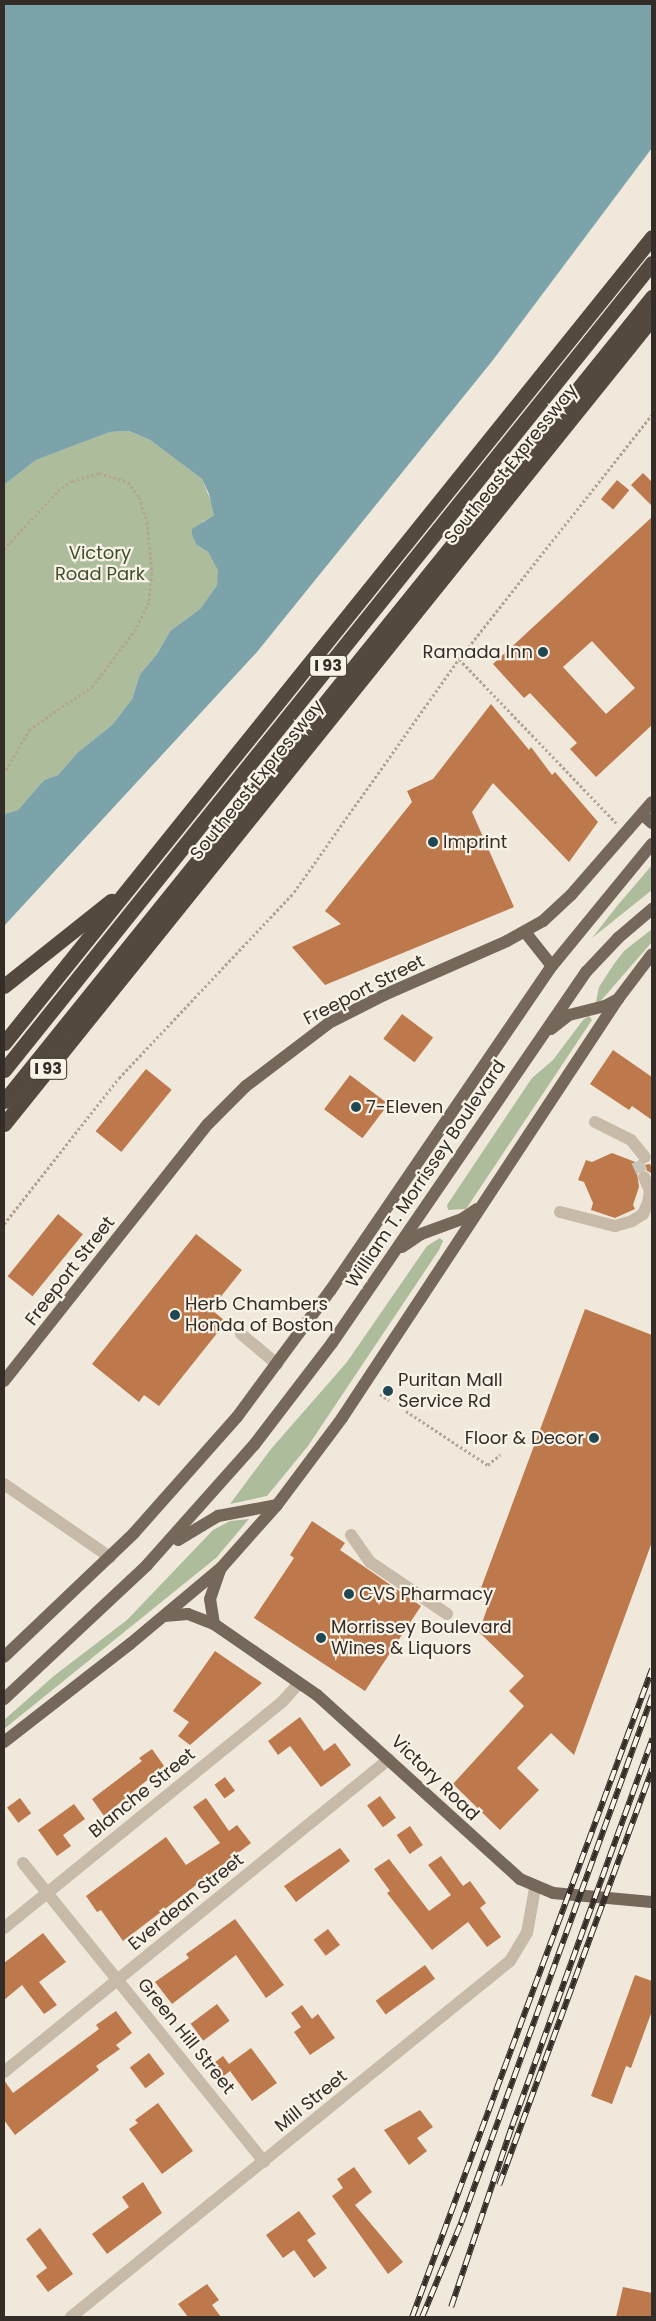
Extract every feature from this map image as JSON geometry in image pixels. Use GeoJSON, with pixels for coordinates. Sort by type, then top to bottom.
{"type":"FeatureCollection","features":[{"type":"Feature","properties":{"kind":"highway","name":"Southeast Expressway"},"geometry":{"type":"LineString","coordinates":[[4,1043],[652,238]]}},
{"type":"Feature","properties":{"kind":"highway","name":"I 93"},"geometry":{"type":"LineString","coordinates":[[4,1070],[652,263]]}},
{"type":"Feature","properties":{"kind":"highway","name":"I 93"},"geometry":{"type":"LineString","coordinates":[[4,1101],[652,297]]}},
{"type":"Feature","properties":{"kind":"highway","name":"Southeast Expressway"},"geometry":{"type":"LineString","coordinates":[[4,1124],[652,318]]}},
{"type":"Feature","properties":{"kind":"highway"},"geometry":{"type":"LineString","coordinates":[[4,986],[53,944],[128,888]]}},
{"type":"Feature","properties":{"kind":"main road","name":"Freeport Street"},"geometry":{"type":"LineString","coordinates":[[4,1381],[208,1124],[266,1068],[307,1037],[353,1010],[526,932],[566,900],[652,802]]}},
{"type":"Feature","properties":{"kind":"main road"},"geometry":{"type":"LineString","coordinates":[[642,814],[652,823]]}},
{"type":"Feature","properties":{"kind":"main road","name":"William T. Morrissey Boulevard"},"geometry":{"type":"LineString","coordinates":[[4,1656],[110,1557],[196,1465],[277,1364],[552,966],[652,844]]}},
{"type":"Feature","properties":{"kind":"main road","name":"William T. Morrissey Boulevard"},"geometry":{"type":"LineString","coordinates":[[4,1699],[147,1565],[269,1426],[386,1263],[596,960],[652,909]]}},
{"type":"Feature","properties":{"kind":"main road"},"geometry":{"type":"LineString","coordinates":[[526,932],[552,966]]}},
{"type":"Feature","properties":{"kind":"main road"},"geometry":{"type":"LineString","coordinates":[[4,1742],[221,1568],[277,1505],[330,1436],[618,999],[652,954]]}},
{"type":"Feature","properties":{"kind":"main road"},"geometry":{"type":"LineString","coordinates":[[531,1052],[569,1015],[605,1006],[618,999]]}},
{"type":"Feature","properties":{"kind":"main road"},"geometry":{"type":"LineString","coordinates":[[386,1263],[421,1234],[462,1219],[482,1205]]}},
{"type":"Feature","properties":{"kind":"main road"},"geometry":{"type":"LineString","coordinates":[[147,1565],[207,1520],[234,1512],[277,1505]]}},
{"type":"Feature","properties":{"kind":"main road"},"geometry":{"type":"LineString","coordinates":[[214,1624],[210,1599],[221,1568]]}},
{"type":"Feature","properties":{"kind":"main road","name":"Victory Road"},"geometry":{"type":"LineString","coordinates":[[160,1618],[184,1614],[214,1624],[300,1683],[390,1758],[501,1865],[535,1888],[561,1894],[652,1902]]}},
{"type":"Feature","properties":{"kind":"street"},"geometry":{"type":"LineString","coordinates":[[594,1122],[625,1136],[635,1143],[641,1159]]}},
{"type":"Feature","properties":{"kind":"street"},"geometry":{"type":"LineString","coordinates":[[560,1212],[616,1226],[632,1221],[643,1214],[648,1202],[650,1191],[649,1174]]}},
{"type":"Feature","properties":{"kind":"street"},"geometry":{"type":"LineString","coordinates":[[241,1334],[277,1364]]}},
{"type":"Feature","properties":{"kind":"street"},"geometry":{"type":"LineString","coordinates":[[4,1484],[110,1557]]}},
{"type":"Feature","properties":{"kind":"street"},"geometry":{"type":"LineString","coordinates":[[351,1535],[370,1562],[448,1614]]}},
{"type":"Feature","properties":{"kind":"street","name":"Blanche Street"},"geometry":{"type":"LineString","coordinates":[[4,1928],[282,1702],[300,1683]]}},
{"type":"Feature","properties":{"kind":"street","name":"Everdean Street"},"geometry":{"type":"LineString","coordinates":[[4,2072],[390,1758]]}},
{"type":"Feature","properties":{"kind":"street","name":"Green Hill Street"},"geometry":{"type":"LineString","coordinates":[[23,1863],[264,2162]]}},
{"type":"Feature","properties":{"kind":"street","name":"Mill Street"},"geometry":{"type":"LineString","coordinates":[[71,2317],[510,1961],[527,1933],[535,1888]]}},
{"type":"Feature","properties":{"kind":"path"},"geometry":{"type":"LineString","coordinates":[[4,1224],[119,1078],[294,892],[459,658],[652,415]]}},
{"type":"Feature","properties":{"kind":"path"},"geometry":{"type":"LineString","coordinates":[[4,549],[58,491],[72,481],[99,473],[128,482],[138,497],[147,522],[152,573],[149,602],[136,628],[93,686],[30,729],[4,773]]}},
{"type":"Feature","properties":{"kind":"path"},"geometry":{"type":"LineString","coordinates":[[459,658],[626,833]]}},
{"type":"Feature","properties":{"kind":"path"},"geometry":{"type":"LineString","coordinates":[[380,1394],[389,1400]]}},
{"type":"Feature","properties":{"kind":"path"},"geometry":{"type":"LineString","coordinates":[[406,1411],[488,1465],[500,1455]]}},
{"type":"Feature","properties":{"kind":"green space","name":"Victory Road Park"},"geometry":{"type":"Polygon","coordinates":[[[129,431],[150,440],[202,479],[214,509],[214,515],[202,522],[197,545],[208,552],[219,570],[217,585],[200,609],[170,631],[157,654],[140,674],[132,699],[112,725],[78,752],[58,775],[44,780],[18,810],[4,814],[4,485],[36,460],[110,432],[129,431]]]}},
{"type":"Feature","properties":{"kind":"green space"},"geometry":{"type":"Polygon","coordinates":[[[652,865],[652,890],[592,938],[617,906],[652,865]]]}},
{"type":"Feature","properties":{"kind":"green space"},"geometry":{"type":"Polygon","coordinates":[[[652,929],[652,942],[599,1003],[596,1002],[599,987],[614,964],[624,951],[652,929]]]}},
{"type":"Feature","properties":{"kind":"green space"},"geometry":{"type":"Polygon","coordinates":[[[589,1016],[592,1020],[466,1209],[448,1210],[447,1205],[532,1078],[553,1060],[583,1020],[589,1016]]]}},
{"type":"Feature","properties":{"kind":"green space"},"geometry":{"type":"Polygon","coordinates":[[[440,1238],[443,1241],[439,1250],[308,1446],[267,1496],[230,1504],[271,1449],[347,1362],[427,1246],[440,1238]]]}},
{"type":"Feature","properties":{"kind":"green space"},"geometry":{"type":"Polygon","coordinates":[[[249,1519],[216,1558],[4,1729],[4,1720],[55,1675],[127,1620],[213,1530],[230,1521],[249,1519]]]}},
{"type":"Feature","properties":{"kind":"water"},"geometry":{"type":"Polygon","coordinates":[[[4,4],[652,4],[652,148],[493,360],[257,652],[4,926],[4,814],[18,810],[44,780],[58,775],[78,752],[112,725],[132,699],[140,674],[157,654],[170,631],[200,609],[217,585],[218,570],[208,552],[197,545],[192,535],[192,529],[214,515],[209,494],[202,479],[150,440],[129,431],[110,432],[36,460],[4,485],[4,4]]]}},
{"type":"Feature","properties":{"kind":"building"},"geometry":{"type":"Polygon","coordinates":[[[643,473],[652,482],[652,506],[631,485],[643,473]]]}},
{"type":"Feature","properties":{"kind":"building"},"geometry":{"type":"Polygon","coordinates":[[[617,480],[629,490],[613,509],[601,499],[617,480]]]}},
{"type":"Feature","properties":{"kind":"building","name":"Ramada Inn"},"geometry":{"type":"Polygon","coordinates":[[[652,517],[652,725],[596,777],[570,749],[577,743],[530,693],[524,698],[493,664],[652,517]],[[592,641],[563,667],[606,714],[635,688],[592,641]]]}},
{"type":"Feature","properties":{"kind":"building","name":"Imprint"},"geometry":{"type":"Polygon","coordinates":[[[491,704],[529,750],[531,747],[552,775],[555,772],[598,822],[569,862],[493,783],[472,812],[514,907],[325,985],[292,947],[341,924],[325,911],[412,802],[407,791],[433,779],[491,704]]]}},
{"type":"Feature","properties":{"kind":"building"},"geometry":{"type":"Polygon","coordinates":[[[402,1014],[433,1037],[414,1062],[383,1039],[402,1014]]]}},
{"type":"Feature","properties":{"kind":"building"},"geometry":{"type":"Polygon","coordinates":[[[613,1050],[652,1077],[652,1120],[632,1106],[629,1110],[590,1084],[613,1050]]]}},
{"type":"Feature","properties":{"kind":"building"},"geometry":{"type":"Polygon","coordinates":[[[146,1069],[172,1090],[121,1152],[96,1131],[146,1069]]]}},
{"type":"Feature","properties":{"kind":"building","name":"7-Eleven"},"geometry":{"type":"Polygon","coordinates":[[[350,1075],[388,1104],[362,1138],[324,1109],[350,1075]]]}},
{"type":"Feature","properties":{"kind":"building"},"geometry":{"type":"Polygon","coordinates":[[[612,1153],[643,1165],[650,1164],[652,1169],[651,1173],[644,1169],[637,1173],[639,1187],[633,1205],[635,1209],[615,1218],[591,1210],[593,1203],[584,1182],[578,1180],[586,1160],[592,1162],[612,1153]]]}},
{"type":"Feature","properties":{"kind":"building"},"geometry":{"type":"Polygon","coordinates":[[[58,1214],[83,1234],[33,1296],[8,1276],[58,1214]]]}},
{"type":"Feature","properties":{"kind":"building","name":"Herb Chambers Honda of Boston"},"geometry":{"type":"Polygon","coordinates":[[[196,1234],[242,1270],[211,1309],[226,1322],[159,1406],[144,1395],[139,1402],[92,1364],[196,1234]]]}},
{"type":"Feature","properties":{"kind":"building","name":"Floor & Decor"},"geometry":{"type":"Polygon","coordinates":[[[585,1309],[652,1335],[652,1542],[574,1755],[551,1733],[517,1768],[539,1790],[500,1830],[453,1784],[524,1706],[509,1691],[524,1676],[479,1632],[490,1600],[478,1596],[585,1309]]]}},
{"type":"Feature","properties":{"kind":"building","name":"CVS Pharmacy"},"geometry":{"type":"Polygon","coordinates":[[[312,1521],[345,1543],[340,1550],[421,1606],[365,1691],[254,1618],[294,1558],[290,1555],[312,1521]]]}},
{"type":"Feature","properties":{"kind":"building"},"geometry":{"type":"Polygon","coordinates":[[[215,1651],[262,1683],[190,1745],[178,1736],[189,1722],[173,1711],[215,1651]]]}},
{"type":"Feature","properties":{"kind":"building"},"geometry":{"type":"Polygon","coordinates":[[[300,1717],[324,1751],[335,1743],[351,1765],[321,1787],[290,1746],[278,1755],[268,1741],[300,1717]]]}},
{"type":"Feature","properties":{"kind":"building"},"geometry":{"type":"Polygon","coordinates":[[[152,1749],[164,1766],[104,1816],[92,1799],[142,1761],[139,1758],[152,1749]]]}},
{"type":"Feature","properties":{"kind":"building"},"geometry":{"type":"Polygon","coordinates":[[[225,1777],[235,1791],[224,1798],[214,1785],[225,1777]]]}},
{"type":"Feature","properties":{"kind":"building"},"geometry":{"type":"Polygon","coordinates":[[[380,1796],[396,1818],[383,1827],[367,1805],[380,1796]]]}},
{"type":"Feature","properties":{"kind":"building"},"geometry":{"type":"Polygon","coordinates":[[[20,1798],[31,1813],[18,1823],[7,1807],[20,1798]]]}},
{"type":"Feature","properties":{"kind":"building"},"geometry":{"type":"Polygon","coordinates":[[[206,1798],[229,1831],[237,1825],[251,1843],[123,1941],[101,1910],[97,1912],[86,1896],[166,1837],[186,1865],[220,1843],[193,1807],[206,1798]]]}},
{"type":"Feature","properties":{"kind":"building"},"geometry":{"type":"Polygon","coordinates":[[[74,1804],[85,1819],[63,1835],[71,1846],[57,1856],[38,1830],[74,1804]]]}},
{"type":"Feature","properties":{"kind":"building"},"geometry":{"type":"Polygon","coordinates":[[[410,1826],[423,1845],[410,1854],[397,1835],[410,1826]]]}},
{"type":"Feature","properties":{"kind":"building"},"geometry":{"type":"Polygon","coordinates":[[[340,1848],[350,1861],[296,1902],[284,1886],[340,1848]]]}},
{"type":"Feature","properties":{"kind":"building"},"geometry":{"type":"Polygon","coordinates":[[[441,1856],[463,1886],[470,1881],[486,1903],[480,1908],[501,1937],[487,1947],[468,1922],[432,1950],[387,1893],[390,1891],[374,1869],[389,1859],[429,1911],[451,1895],[428,1865],[441,1856]]]}},
{"type":"Feature","properties":{"kind":"building"},"geometry":{"type":"Polygon","coordinates":[[[235,1919],[284,1985],[266,1998],[236,1955],[172,2004],[155,1982],[189,1958],[186,1954],[235,1919]]]}},
{"type":"Feature","properties":{"kind":"building"},"geometry":{"type":"Polygon","coordinates":[[[328,1929],[340,1945],[326,1956],[314,1940],[328,1929]]]}},
{"type":"Feature","properties":{"kind":"building"},"geometry":{"type":"Polygon","coordinates":[[[43,1933],[66,1962],[39,1982],[57,2005],[44,2014],[22,1985],[4,2000],[4,1963],[43,1933]]]}},
{"type":"Feature","properties":{"kind":"building"},"geometry":{"type":"Polygon","coordinates":[[[425,1965],[435,1979],[386,2015],[376,2001],[425,1965]]]}},
{"type":"Feature","properties":{"kind":"building"},"geometry":{"type":"Polygon","coordinates":[[[635,1975],[652,1981],[652,2011],[631,2068],[626,2066],[612,2104],[591,2096],[635,1975]]]}},
{"type":"Feature","properties":{"kind":"building"},"geometry":{"type":"Polygon","coordinates":[[[217,2004],[230,2021],[203,2041],[191,2024],[217,2004]]]}},
{"type":"Feature","properties":{"kind":"building"},"geometry":{"type":"Polygon","coordinates":[[[302,2005],[312,2019],[318,2014],[335,2038],[310,2055],[294,2032],[301,2027],[291,2013],[302,2005]]]}},
{"type":"Feature","properties":{"kind":"building"},"geometry":{"type":"Polygon","coordinates":[[[116,2011],[132,2033],[116,2045],[120,2049],[96,2066],[99,2070],[15,2135],[4,2120],[4,2080],[13,2093],[99,2029],[96,2025],[116,2011]]]}},
{"type":"Feature","properties":{"kind":"building"},"geometry":{"type":"Polygon","coordinates":[[[251,2048],[277,2083],[252,2101],[230,2071],[220,2079],[210,2066],[223,2056],[229,2064],[251,2048]]]}},
{"type":"Feature","properties":{"kind":"building"},"geometry":{"type":"Polygon","coordinates":[[[149,2053],[165,2074],[145,2088],[130,2067],[149,2053]]]}},
{"type":"Feature","properties":{"kind":"building"},"geometry":{"type":"Polygon","coordinates":[[[158,2103],[193,2151],[162,2174],[129,2129],[138,2123],[135,2120],[158,2103]]]}},
{"type":"Feature","properties":{"kind":"building"},"geometry":{"type":"Polygon","coordinates":[[[420,2110],[433,2127],[417,2138],[427,2151],[409,2165],[384,2130],[420,2110]]]}},
{"type":"Feature","properties":{"kind":"building"},"geometry":{"type":"Polygon","coordinates":[[[354,2167],[372,2192],[355,2205],[403,2262],[388,2274],[332,2196],[343,2188],[337,2179],[354,2167]]]}},
{"type":"Feature","properties":{"kind":"building"},"geometry":{"type":"Polygon","coordinates":[[[143,2182],[162,2213],[107,2254],[92,2234],[129,2207],[122,2197],[143,2182]]]}},
{"type":"Feature","properties":{"kind":"building"},"geometry":{"type":"Polygon","coordinates":[[[299,2211],[316,2234],[307,2240],[327,2268],[314,2278],[294,2250],[283,2258],[266,2235],[299,2211]]]}},
{"type":"Feature","properties":{"kind":"building"},"geometry":{"type":"Polygon","coordinates":[[[40,2228],[73,2274],[48,2292],[36,2276],[47,2268],[26,2239],[40,2228]]]}},
{"type":"Feature","properties":{"kind":"building"},"geometry":{"type":"Polygon","coordinates":[[[207,2284],[219,2300],[212,2305],[221,2317],[188,2317],[178,2304],[207,2284]]]}},
{"type":"Feature","properties":{"kind":"building"},"geometry":{"type":"Polygon","coordinates":[[[623,2287],[652,2293],[652,2317],[616,2317],[623,2287]]]}},
{"type":"Feature","properties":{"kind":"tunnel"},"geometry":{"type":"LineString","coordinates":[[637,1161],[644,1177]]}},
{"type":"Feature","properties":{"kind":"railway"},"geometry":{"type":"LineString","coordinates":[[412,2317],[652,1669]]}},
{"type":"Feature","properties":{"kind":"railway"},"geometry":{"type":"LineString","coordinates":[[422,2317],[461,2223],[652,1696]]}},
{"type":"Feature","properties":{"kind":"railway"},"geometry":{"type":"LineString","coordinates":[[451,2307],[512,2126],[652,1739]]}},
{"type":"Feature","properties":{"kind":"railway"},"geometry":{"type":"LineString","coordinates":[[499,2185],[652,1769]]}},
{"type":"Feature","properties":{"kind":"place","name":"Ramada Inn"},"geometry":{"type":"Point","coordinates":[543,652]}},
{"type":"Feature","properties":{"kind":"place","name":"Imprint"},"geometry":{"type":"Point","coordinates":[433,842]}},
{"type":"Feature","properties":{"kind":"place","name":"7-Eleven"},"geometry":{"type":"Point","coordinates":[356,1107]}},
{"type":"Feature","properties":{"kind":"place","name":"Herb Chambers Honda of Boston"},"geometry":{"type":"Point","coordinates":[175,1315]}},
{"type":"Feature","properties":{"kind":"place","name":"Puritan Mall Service Rd"},"geometry":{"type":"Point","coordinates":[388,1391]}},
{"type":"Feature","properties":{"kind":"place","name":"Floor & Decor"},"geometry":{"type":"Point","coordinates":[594,1438]}},
{"type":"Feature","properties":{"kind":"place","name":"CVS Pharmacy"},"geometry":{"type":"Point","coordinates":[349,1594]}},
{"type":"Feature","properties":{"kind":"place","name":"Morrissey Boulevard Wines & Liquors"},"geometry":{"type":"Point","coordinates":[321,1638]}}]}
